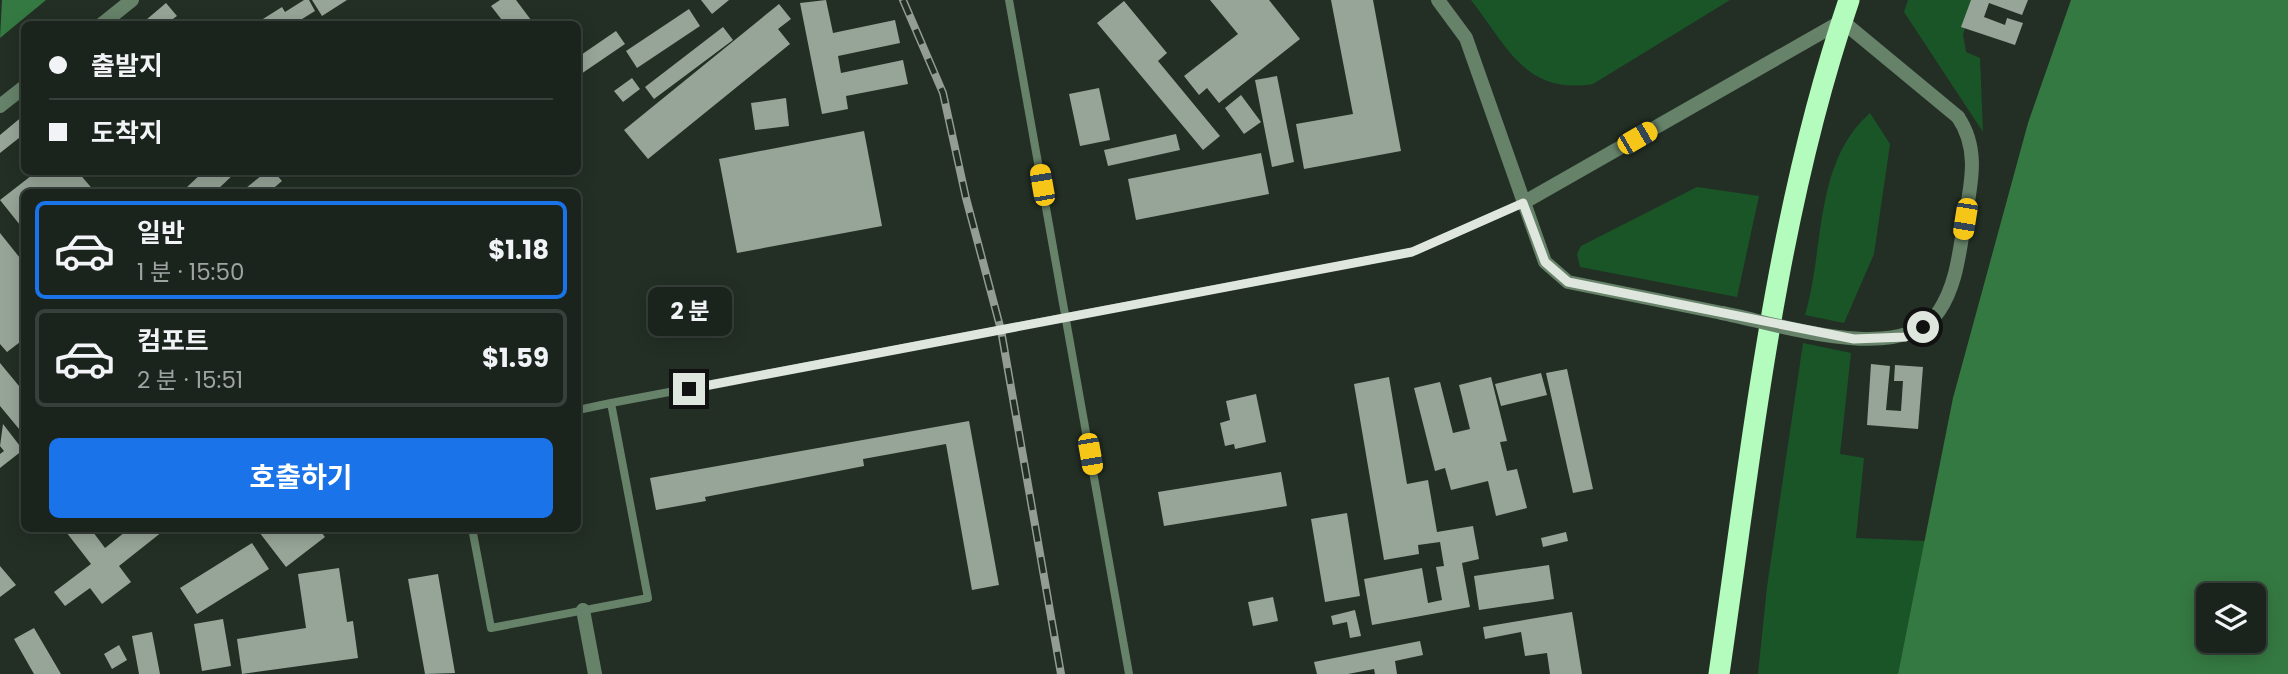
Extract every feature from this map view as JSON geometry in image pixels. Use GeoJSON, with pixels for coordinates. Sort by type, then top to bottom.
{"type":"FeatureCollection","features":[{"type":"Feature","properties":{"kind":"highway"},"geometry":{"type":"LineString","coordinates":[[1719,674],[1792,202],[1817,101],[1849,0]]}},
{"type":"Feature","properties":{"kind":"street"},"geometry":{"type":"LineString","coordinates":[[106,21],[132,0]]}},
{"type":"Feature","properties":{"kind":"street"},"geometry":{"type":"LineString","coordinates":[[1438,0],[1466,38],[1523,203],[1545,262],[1568,282],[1854,339],[1905,337],[1923,327],[1939,312],[1957,267],[1973,171],[1972,150],[1966,130],[1958,117],[1842,21],[1523,203]]}},
{"type":"Feature","properties":{"kind":"street"},"geometry":{"type":"LineString","coordinates":[[0,106],[21,89]]}},
{"type":"Feature","properties":{"kind":"street"},"geometry":{"type":"LineString","coordinates":[[583,610],[595,674]]}},
{"type":"Feature","properties":{"kind":"lane"},"geometry":{"type":"LineString","coordinates":[[1009,0],[1129,674]]}},
{"type":"Feature","properties":{"kind":"lane"},"geometry":{"type":"LineString","coordinates":[[581,409],[1412,252],[1523,203]]}},
{"type":"Feature","properties":{"kind":"lane"},"geometry":{"type":"LineString","coordinates":[[473,532],[491,628],[648,598],[611,403]]}},
{"type":"Feature","properties":{"kind":"shaded area"},"geometry":{"type":"Polygon","coordinates":[[[2,0],[46,0],[0,38],[2,0]]]}},
{"type":"Feature","properties":{"kind":"shaded area"},"geometry":{"type":"Polygon","coordinates":[[[1471,0],[1730,0],[1593,84],[1570,85],[1550,82],[1534,75],[1520,64],[1471,0]]]}},
{"type":"Feature","properties":{"kind":"shaded area"},"geometry":{"type":"Polygon","coordinates":[[[1908,0],[1974,0],[1963,34],[1966,52],[1980,58],[1983,132],[1904,12],[1908,0]]]}},
{"type":"Feature","properties":{"kind":"shaded area"},"geometry":{"type":"Polygon","coordinates":[[[2071,0],[2288,0],[2288,674],[1898,674],[1953,398],[2028,123],[2071,0]]]}},
{"type":"Feature","properties":{"kind":"shaded area"},"geometry":{"type":"Polygon","coordinates":[[[1870,113],[1890,144],[1874,254],[1844,323],[1805,315],[1830,181],[1839,156],[1852,133],[1870,113]]]}},
{"type":"Feature","properties":{"kind":"shaded area"},"geometry":{"type":"Polygon","coordinates":[[[1697,187],[1759,196],[1737,297],[1580,267],[1577,254],[1581,246],[1697,187]]]}},
{"type":"Feature","properties":{"kind":"shaded area"},"geometry":{"type":"Polygon","coordinates":[[[1803,343],[1851,353],[1840,454],[1864,458],[1856,538],[1925,541],[1898,674],[1758,674],[1767,587],[1803,343]]]}},
{"type":"Feature","properties":{"kind":"building"},"geometry":{"type":"Polygon","coordinates":[[[304,0],[309,0],[315,11],[299,21],[260,21],[282,7],[285,12],[304,0]]]}},
{"type":"Feature","properties":{"kind":"building"},"geometry":{"type":"Polygon","coordinates":[[[312,0],[347,0],[322,16],[312,0]]]}},
{"type":"Feature","properties":{"kind":"building"},"geometry":{"type":"Polygon","coordinates":[[[500,0],[516,0],[532,21],[503,21],[491,6],[500,0]]]}},
{"type":"Feature","properties":{"kind":"building"},"geometry":{"type":"Polygon","coordinates":[[[701,0],[729,0],[712,14],[701,0]]]}},
{"type":"Feature","properties":{"kind":"building"},"geometry":{"type":"Polygon","coordinates":[[[826,0],[833,33],[895,20],[900,43],[838,56],[841,73],[903,60],[908,84],[846,96],[848,109],[822,114],[800,3],[826,0]]]}},
{"type":"Feature","properties":{"kind":"building"},"geometry":{"type":"Polygon","coordinates":[[[1210,0],[1269,0],[1300,39],[1219,103],[1207,88],[1199,95],[1184,76],[1238,34],[1210,0]]]}},
{"type":"Feature","properties":{"kind":"building"},"geometry":{"type":"Polygon","coordinates":[[[1331,0],[1373,0],[1401,151],[1304,169],[1296,124],[1353,114],[1331,0]]]}},
{"type":"Feature","properties":{"kind":"building"},"geometry":{"type":"Polygon","coordinates":[[[1971,0],[2028,0],[2022,15],[1989,3],[1984,17],[2005,25],[2007,18],[2023,23],[2015,45],[1961,27],[1971,0]]]}},
{"type":"Feature","properties":{"kind":"building"},"geometry":{"type":"Polygon","coordinates":[[[1124,1],[1167,53],[1158,61],[1220,136],[1203,150],[1097,23],[1124,1]]]}},
{"type":"Feature","properties":{"kind":"building"},"geometry":{"type":"Polygon","coordinates":[[[166,3],[177,16],[170,21],[146,20],[166,3]]]}},
{"type":"Feature","properties":{"kind":"building"},"geometry":{"type":"Polygon","coordinates":[[[779,4],[791,19],[778,29],[790,44],[648,159],[624,130],[779,4]]]}},
{"type":"Feature","properties":{"kind":"building"},"geometry":{"type":"Polygon","coordinates":[[[689,9],[700,26],[637,68],[626,51],[689,9]]]}},
{"type":"Feature","properties":{"kind":"building"},"geometry":{"type":"Polygon","coordinates":[[[723,27],[733,40],[654,99],[645,87],[723,27]]]}},
{"type":"Feature","properties":{"kind":"building"},"geometry":{"type":"Polygon","coordinates":[[[616,31],[625,44],[581,74],[581,55],[616,31]]]}},
{"type":"Feature","properties":{"kind":"building"},"geometry":{"type":"Polygon","coordinates":[[[1277,76],[1294,162],[1272,167],[1255,80],[1277,76]]]}},
{"type":"Feature","properties":{"kind":"building"},"geometry":{"type":"Polygon","coordinates":[[[632,78],[640,89],[623,102],[614,91],[632,78]]]}},
{"type":"Feature","properties":{"kind":"building"},"geometry":{"type":"Polygon","coordinates":[[[1099,88],[1110,140],[1080,146],[1069,94],[1099,88]]]}},
{"type":"Feature","properties":{"kind":"building"},"geometry":{"type":"Polygon","coordinates":[[[1241,95],[1261,122],[1244,134],[1225,108],[1241,95]]]}},
{"type":"Feature","properties":{"kind":"building"},"geometry":{"type":"Polygon","coordinates":[[[786,98],[789,126],[755,130],[751,103],[786,98]]]}},
{"type":"Feature","properties":{"kind":"building"},"geometry":{"type":"Polygon","coordinates":[[[21,118],[21,136],[0,153],[0,135],[21,118]]]}},
{"type":"Feature","properties":{"kind":"building"},"geometry":{"type":"Polygon","coordinates":[[[864,131],[882,226],[737,253],[719,159],[864,131]]]}},
{"type":"Feature","properties":{"kind":"building"},"geometry":{"type":"Polygon","coordinates":[[[1176,134],[1180,150],[1108,166],[1104,150],[1176,134]]]}},
{"type":"Feature","properties":{"kind":"building"},"geometry":{"type":"Polygon","coordinates":[[[1261,153],[1269,194],[1136,220],[1128,179],[1261,153]]]}},
{"type":"Feature","properties":{"kind":"building"},"geometry":{"type":"Polygon","coordinates":[[[32,175],[81,175],[92,189],[21,189],[21,226],[0,200],[32,175]]]}},
{"type":"Feature","properties":{"kind":"building"},"geometry":{"type":"Polygon","coordinates":[[[200,175],[233,175],[218,189],[186,188],[200,175]]]}},
{"type":"Feature","properties":{"kind":"building"},"geometry":{"type":"Polygon","coordinates":[[[262,175],[277,175],[282,181],[273,189],[245,189],[262,175]]]}},
{"type":"Feature","properties":{"kind":"building"},"geometry":{"type":"Polygon","coordinates":[[[0,233],[21,259],[21,341],[7,352],[0,344],[0,233]]]}},
{"type":"Feature","properties":{"kind":"building"},"geometry":{"type":"Polygon","coordinates":[[[0,363],[21,388],[21,431],[0,406],[0,363]]]}},
{"type":"Feature","properties":{"kind":"building"},"geometry":{"type":"Polygon","coordinates":[[[1871,364],[1890,366],[1886,410],[1901,411],[1903,381],[1894,381],[1895,365],[1923,367],[1918,429],[1867,425],[1871,364]]]}},
{"type":"Feature","properties":{"kind":"building"},"geometry":{"type":"Polygon","coordinates":[[[1567,369],[1593,489],[1573,493],[1546,373],[1567,369]]]}},
{"type":"Feature","properties":{"kind":"building"},"geometry":{"type":"Polygon","coordinates":[[[1541,373],[1547,395],[1501,406],[1495,384],[1541,373]]]}},
{"type":"Feature","properties":{"kind":"building"},"geometry":{"type":"Polygon","coordinates":[[[1389,377],[1407,484],[1428,480],[1437,532],[1473,526],[1479,559],[1462,563],[1470,607],[1372,625],[1364,579],[1422,568],[1428,603],[1442,600],[1436,567],[1444,566],[1440,542],[1418,545],[1419,554],[1384,560],[1354,384],[1389,377]]]}},
{"type":"Feature","properties":{"kind":"building"},"geometry":{"type":"Polygon","coordinates":[[[1491,377],[1507,441],[1500,442],[1507,471],[1517,469],[1527,508],[1496,516],[1488,481],[1451,490],[1445,468],[1435,471],[1414,388],[1440,382],[1453,433],[1470,429],[1459,385],[1491,377]]]}},
{"type":"Feature","properties":{"kind":"building"},"geometry":{"type":"Polygon","coordinates":[[[1256,394],[1266,442],[1235,449],[1234,444],[1225,446],[1220,423],[1230,420],[1226,401],[1256,394]]]}},
{"type":"Feature","properties":{"kind":"building"},"geometry":{"type":"Polygon","coordinates":[[[969,421],[999,585],[972,590],[946,444],[863,459],[864,466],[705,497],[706,501],[656,510],[650,478],[969,421]]]}},
{"type":"Feature","properties":{"kind":"building"},"geometry":{"type":"Polygon","coordinates":[[[3,424],[21,447],[21,452],[0,468],[0,454],[4,451],[0,446],[3,424]]]}},
{"type":"Feature","properties":{"kind":"building"},"geometry":{"type":"Polygon","coordinates":[[[1281,472],[1287,506],[1164,526],[1158,492],[1281,472]]]}},
{"type":"Feature","properties":{"kind":"building"},"geometry":{"type":"Polygon","coordinates":[[[1347,513],[1360,596],[1325,602],[1311,519],[1347,513]]]}},
{"type":"Feature","properties":{"kind":"building"},"geometry":{"type":"Polygon","coordinates":[[[66,532],[93,532],[105,548],[125,532],[162,532],[119,566],[131,582],[102,604],[90,588],[65,606],[54,592],[91,564],[66,532]]]}},
{"type":"Feature","properties":{"kind":"building"},"geometry":{"type":"Polygon","coordinates":[[[259,532],[321,532],[325,537],[286,567],[259,532]]]}},
{"type":"Feature","properties":{"kind":"building"},"geometry":{"type":"Polygon","coordinates":[[[1566,532],[1568,541],[1543,547],[1541,538],[1566,532]]]}},
{"type":"Feature","properties":{"kind":"building"},"geometry":{"type":"Polygon","coordinates":[[[252,543],[269,569],[197,614],[180,588],[252,543]]]}},
{"type":"Feature","properties":{"kind":"building"},"geometry":{"type":"Polygon","coordinates":[[[1549,565],[1554,599],[1479,610],[1474,576],[1549,565]]]}},
{"type":"Feature","properties":{"kind":"building"},"geometry":{"type":"Polygon","coordinates":[[[0,566],[16,585],[0,597],[0,566]]]}},
{"type":"Feature","properties":{"kind":"building"},"geometry":{"type":"Polygon","coordinates":[[[339,568],[347,622],[353,621],[358,658],[242,674],[237,639],[306,628],[298,574],[339,568]]]}},
{"type":"Feature","properties":{"kind":"building"},"geometry":{"type":"Polygon","coordinates":[[[438,574],[455,673],[425,674],[408,579],[438,574]]]}},
{"type":"Feature","properties":{"kind":"building"},"geometry":{"type":"Polygon","coordinates":[[[1273,597],[1278,621],[1253,626],[1248,602],[1273,597]]]}},
{"type":"Feature","properties":{"kind":"building"},"geometry":{"type":"Polygon","coordinates":[[[1355,610],[1361,636],[1350,638],[1347,622],[1333,625],[1331,616],[1355,610]]]}},
{"type":"Feature","properties":{"kind":"building"},"geometry":{"type":"Polygon","coordinates":[[[1572,612],[1582,674],[1550,674],[1547,653],[1525,656],[1521,632],[1485,639],[1483,627],[1572,612]]]}},
{"type":"Feature","properties":{"kind":"building"},"geometry":{"type":"Polygon","coordinates":[[[223,619],[231,666],[202,671],[194,624],[223,619]]]}},
{"type":"Feature","properties":{"kind":"building"},"geometry":{"type":"Polygon","coordinates":[[[34,628],[61,674],[34,674],[14,639],[34,628]]]}},
{"type":"Feature","properties":{"kind":"building"},"geometry":{"type":"Polygon","coordinates":[[[152,632],[160,674],[139,674],[132,636],[152,632]]]}},
{"type":"Feature","properties":{"kind":"building"},"geometry":{"type":"Polygon","coordinates":[[[1420,641],[1423,655],[1395,661],[1397,674],[1375,674],[1374,669],[1348,674],[1317,674],[1314,662],[1420,641]]]}},
{"type":"Feature","properties":{"kind":"building"},"geometry":{"type":"Polygon","coordinates":[[[119,645],[127,660],[112,669],[104,654],[119,645]]]}},
{"type":"Feature","properties":{"kind":"railway"},"geometry":{"type":"LineString","coordinates":[[903,0],[943,93],[966,198],[1001,330],[1061,674]]}},
{"type":"Feature","properties":{"kind":"route"},"geometry":{"type":"LineString","coordinates":[[689,389],[1412,252],[1523,203],[1545,262],[1568,282],[1854,339],[1905,337],[1923,327]]}}]}
